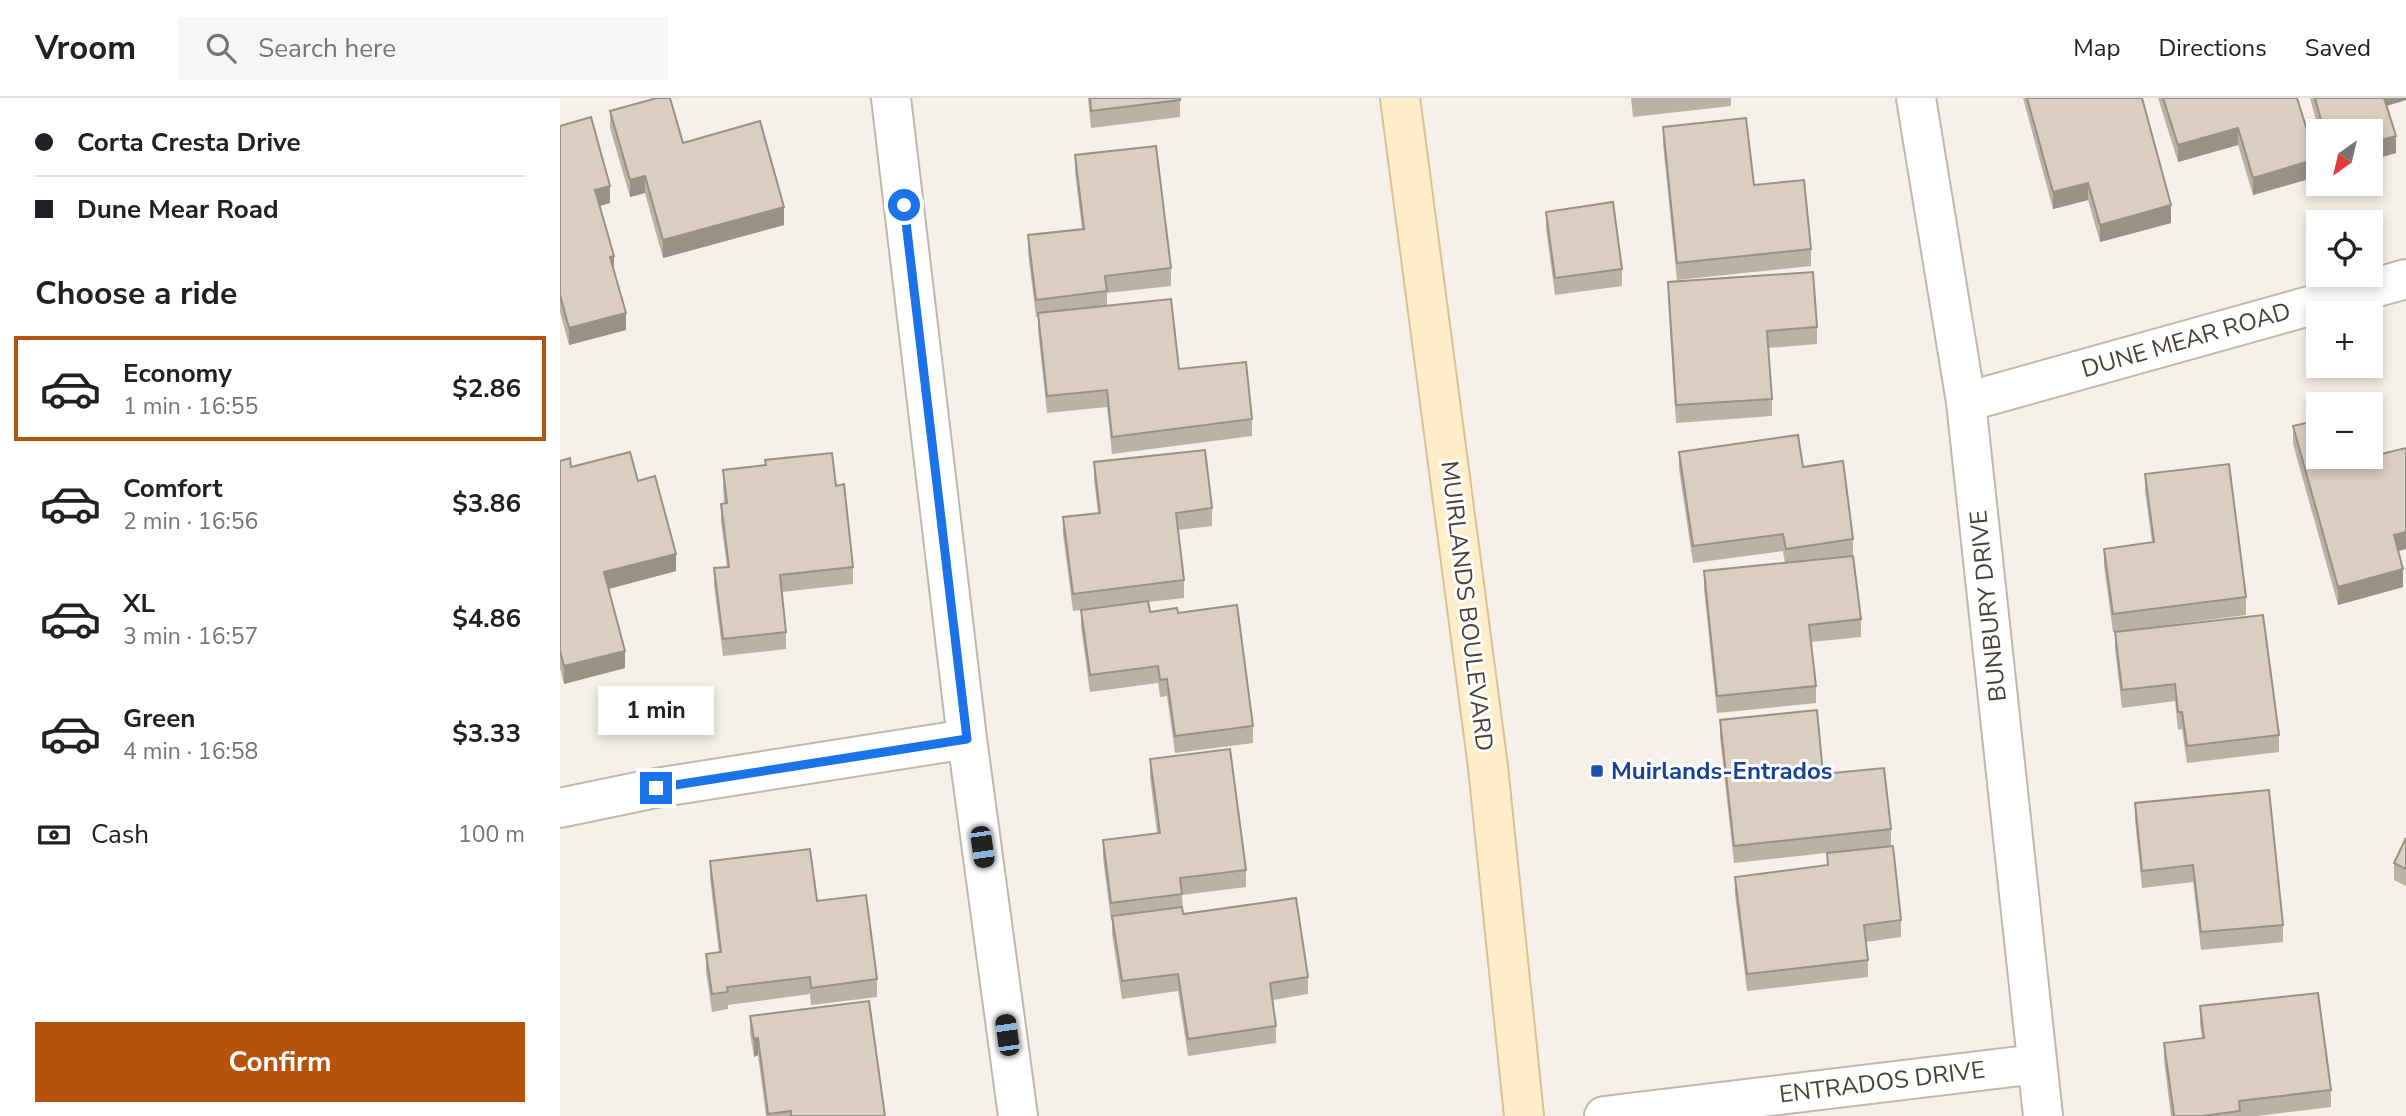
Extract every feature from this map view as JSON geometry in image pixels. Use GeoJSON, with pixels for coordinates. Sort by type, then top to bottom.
{"type":"FeatureCollection","features":[{"type":"Feature","properties":{"kind":"main road","name":"MUIRLANDS BOULEVARD"},"geometry":{"type":"LineString","coordinates":[[1400,98],[1488,767],[1524,1116]]}},
{"type":"Feature","properties":{"kind":"street"},"geometry":{"type":"LineString","coordinates":[[891,98],[967,739],[1018,1116]]}},
{"type":"Feature","properties":{"kind":"street","name":"BUNBURY DRIVE"},"geometry":{"type":"LineString","coordinates":[[1916,98],[1966,402],[2043,1116]]}},
{"type":"Feature","properties":{"kind":"street","name":"DUNE MEAR ROAD"},"geometry":{"type":"LineString","coordinates":[[1966,402],[2406,279]]}},
{"type":"Feature","properties":{"kind":"street"},"geometry":{"type":"LineString","coordinates":[[560,808],[656,788],[967,739]]}},
{"type":"Feature","properties":{"kind":"street","name":"ENTRADOS DRIVE"},"geometry":{"type":"LineString","coordinates":[[1604,1116],[2036,1064]]}},
{"type":"Feature","properties":{"kind":"building"},"geometry":{"type":"Polygon","coordinates":[[[657,98],[670,98],[683,143],[760,121],[784,207],[663,240],[645,176],[630,180],[610,111],[657,98]]]}},
{"type":"Feature","properties":{"kind":"building"},"geometry":{"type":"Polygon","coordinates":[[[1090,98],[1180,98],[1180,100],[1091,111],[1090,98]]]}},
{"type":"Feature","properties":{"kind":"building"},"geometry":{"type":"Polygon","coordinates":[[[2027,98],[2142,98],[2171,205],[2100,225],[2088,183],[2053,192],[2027,98]]]}},
{"type":"Feature","properties":{"kind":"building"},"geometry":{"type":"Polygon","coordinates":[[[2163,98],[2297,98],[2306,127],[2306,162],[2253,178],[2238,128],[2178,145],[2163,98]]]}},
{"type":"Feature","properties":{"kind":"building"},"geometry":{"type":"Polygon","coordinates":[[[2315,98],[2384,98],[2396,136],[2384,139],[2384,119],[2321,119],[2315,98]]]}},
{"type":"Feature","properties":{"kind":"building"},"geometry":{"type":"Polygon","coordinates":[[[591,117],[610,186],[595,190],[614,256],[610,257],[626,313],[569,328],[560,295],[560,126],[591,117]]]}},
{"type":"Feature","properties":{"kind":"building"},"geometry":{"type":"Polygon","coordinates":[[[1746,118],[1754,185],[1804,180],[1811,249],[1677,263],[1663,127],[1746,118]]]}},
{"type":"Feature","properties":{"kind":"building"},"geometry":{"type":"Polygon","coordinates":[[[1156,146],[1171,268],[1105,276],[1107,291],[1036,300],[1028,235],[1084,229],[1075,155],[1156,146]]]}},
{"type":"Feature","properties":{"kind":"building"},"geometry":{"type":"Polygon","coordinates":[[[1613,202],[1622,269],[1555,278],[1546,212],[1613,202]]]}},
{"type":"Feature","properties":{"kind":"building"},"geometry":{"type":"Polygon","coordinates":[[[1813,272],[1817,327],[1767,331],[1772,399],[1676,405],[1668,282],[1813,272]]]}},
{"type":"Feature","properties":{"kind":"building"},"geometry":{"type":"Polygon","coordinates":[[[1171,299],[1179,369],[1246,362],[1252,419],[1112,437],[1107,390],[1047,396],[1038,313],[1171,299]]]}},
{"type":"Feature","properties":{"kind":"building"},"geometry":{"type":"Polygon","coordinates":[[[2306,423],[2306,469],[2383,469],[2383,454],[2406,448],[2406,532],[2394,535],[2403,569],[2338,587],[2293,426],[2306,423]]]}},
{"type":"Feature","properties":{"kind":"building"},"geometry":{"type":"Polygon","coordinates":[[[1798,435],[1803,467],[1843,461],[1853,539],[1786,549],[1783,534],[1693,546],[1679,452],[1798,435]]]}},
{"type":"Feature","properties":{"kind":"building"},"geometry":{"type":"Polygon","coordinates":[[[1205,450],[1212,508],[1176,513],[1184,580],[1073,594],[1063,517],[1100,513],[1094,462],[1205,450]]]}},
{"type":"Feature","properties":{"kind":"building"},"geometry":{"type":"Polygon","coordinates":[[[630,452],[638,481],[655,476],[676,554],[604,572],[625,651],[564,666],[560,651],[560,461],[570,458],[571,467],[630,452]]]}},
{"type":"Feature","properties":{"kind":"building"},"geometry":{"type":"Polygon","coordinates":[[[832,453],[836,486],[844,484],[853,567],[780,575],[786,632],[723,639],[714,568],[729,567],[721,504],[727,503],[723,470],[766,465],[765,460],[832,453]]]}},
{"type":"Feature","properties":{"kind":"building"},"geometry":{"type":"Polygon","coordinates":[[[2229,464],[2246,597],[2113,614],[2104,549],[2154,542],[2145,474],[2229,464]]]}},
{"type":"Feature","properties":{"kind":"building"},"geometry":{"type":"Polygon","coordinates":[[[1853,556],[1861,619],[1809,625],[1816,686],[1717,696],[1704,571],[1853,556]]]}},
{"type":"Feature","properties":{"kind":"building"},"geometry":{"type":"Polygon","coordinates":[[[1148,601],[1150,612],[1177,608],[1178,613],[1237,605],[1253,726],[1175,736],[1167,679],[1160,680],[1158,666],[1090,675],[1081,610],[1148,601]]]}},
{"type":"Feature","properties":{"kind":"building"},"geometry":{"type":"Polygon","coordinates":[[[2263,615],[2279,735],[2187,746],[2182,712],[2178,712],[2175,684],[2122,690],[2115,632],[2263,615]]]}},
{"type":"Feature","properties":{"kind":"building"},"geometry":{"type":"Polygon","coordinates":[[[1817,710],[1823,774],[1884,768],[1891,829],[1734,846],[1720,720],[1817,710]]]}},
{"type":"Feature","properties":{"kind":"building"},"geometry":{"type":"Polygon","coordinates":[[[1230,749],[1246,870],[1180,878],[1182,894],[1111,903],[1103,840],[1160,833],[1150,759],[1230,749]]]}},
{"type":"Feature","properties":{"kind":"building"},"geometry":{"type":"Polygon","coordinates":[[[2269,790],[2283,925],[2201,932],[2193,865],[2142,871],[2135,803],[2269,790]]]}},
{"type":"Feature","properties":{"kind":"building"},"geometry":{"type":"Polygon","coordinates":[[[2406,838],[2406,869],[2394,863],[2406,838]]]}},
{"type":"Feature","properties":{"kind":"building"},"geometry":{"type":"Polygon","coordinates":[[[1893,846],[1901,920],[1864,925],[1868,960],[1747,974],[1735,877],[1828,865],[1827,853],[1893,846]]]}},
{"type":"Feature","properties":{"kind":"building"},"geometry":{"type":"Polygon","coordinates":[[[810,849],[817,901],[866,895],[877,979],[811,988],[810,977],[727,987],[728,992],[712,994],[706,954],[721,952],[710,861],[810,849]]]}},
{"type":"Feature","properties":{"kind":"building"},"geometry":{"type":"Polygon","coordinates":[[[1296,898],[1308,977],[1270,983],[1276,1026],[1188,1039],[1178,974],[1122,981],[1112,916],[1182,907],[1183,914],[1296,898]]]}},
{"type":"Feature","properties":{"kind":"building"},"geometry":{"type":"Polygon","coordinates":[[[2318,993],[2331,1090],[2239,1101],[2240,1111],[2202,1116],[2174,1116],[2164,1043],[2204,1038],[2200,1006],[2318,993]]]}},
{"type":"Feature","properties":{"kind":"building"},"geometry":{"type":"Polygon","coordinates":[[[869,1001],[885,1116],[791,1116],[791,1111],[768,1114],[758,1038],[754,1039],[750,1016],[869,1001]]]}},
{"type":"Feature","properties":{"kind":"place","name":"Muirlands-Entrados"},"geometry":{"type":"Point","coordinates":[1597,771]}},
{"type":"Feature","properties":{"kind":"route"},"geometry":{"type":"LineString","coordinates":[[656,788],[967,739],[904,205]]}}]}
